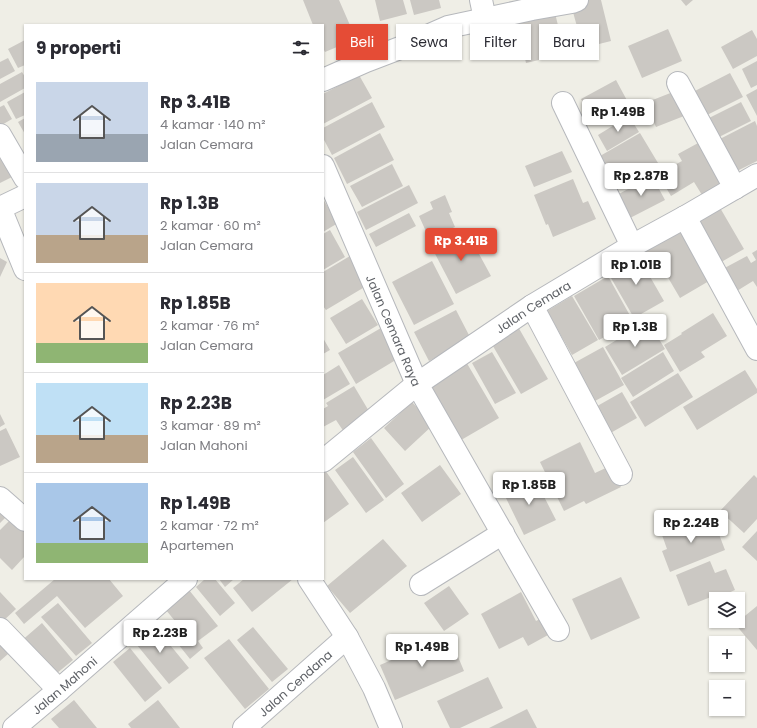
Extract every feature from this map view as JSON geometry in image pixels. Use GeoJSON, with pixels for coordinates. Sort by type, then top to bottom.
{"type":"FeatureCollection","features":[{"type":"Feature","properties":{"kind":"street"},"geometry":{"type":"LineString","coordinates":[[324,80],[448,27],[483,9],[532,9],[577,0]]}},
{"type":"Feature","properties":{"kind":"street"},"geometry":{"type":"LineString","coordinates":[[678,83],[736,188]]}},
{"type":"Feature","properties":{"kind":"street"},"geometry":{"type":"LineString","coordinates":[[563,103],[632,246]]}},
{"type":"Feature","properties":{"kind":"street"},"geometry":{"type":"LineString","coordinates":[[0,135],[24,176]]}},
{"type":"Feature","properties":{"kind":"street","name":"Jalan Cemara Raya"},"geometry":{"type":"LineString","coordinates":[[324,168],[417,384],[324,460]]}},
{"type":"Feature","properties":{"kind":"street","name":"Jalan Cemara"},"geometry":{"type":"LineString","coordinates":[[417,384],[532,306],[632,246],[757,175]]}},
{"type":"Feature","properties":{"kind":"street"},"geometry":{"type":"LineString","coordinates":[[24,196],[0,208],[24,267]]}},
{"type":"Feature","properties":{"kind":"street"},"geometry":{"type":"LineString","coordinates":[[685,217],[757,348]]}},
{"type":"Feature","properties":{"kind":"street"},"geometry":{"type":"LineString","coordinates":[[532,306],[621,474]]}},
{"type":"Feature","properties":{"kind":"street"},"geometry":{"type":"LineString","coordinates":[[417,384],[558,630]]}},
{"type":"Feature","properties":{"kind":"street"},"geometry":{"type":"LineString","coordinates":[[0,498],[24,519]]}},
{"type":"Feature","properties":{"kind":"street"},"geometry":{"type":"LineString","coordinates":[[422,584],[503,533]]}},
{"type":"Feature","properties":{"kind":"street","name":"Jalan Mahoni"},"geometry":{"type":"LineString","coordinates":[[14,728],[185,580]]}},
{"type":"Feature","properties":{"kind":"street"},"geometry":{"type":"LineString","coordinates":[[310,580],[347,637],[374,688],[391,728]]}},
{"type":"Feature","properties":{"kind":"street"},"geometry":{"type":"LineString","coordinates":[[0,629],[59,690]]}},
{"type":"Feature","properties":{"kind":"street","name":"Jalan Cendana"},"geometry":{"type":"LineString","coordinates":[[244,728],[347,637]]}},
{"type":"Feature","properties":{"kind":"building"},"geometry":{"type":"Polygon","coordinates":[[[303,0],[339,0],[349,24],[336,24],[336,47],[325,52],[324,24],[313,24],[303,0]]]}},
{"type":"Feature","properties":{"kind":"building"},"geometry":{"type":"Polygon","coordinates":[[[375,0],[403,0],[407,14],[380,21],[375,0]]]}},
{"type":"Feature","properties":{"kind":"building"},"geometry":{"type":"Polygon","coordinates":[[[410,0],[439,0],[441,8],[414,15],[410,0]]]}},
{"type":"Feature","properties":{"kind":"building"},"geometry":{"type":"Polygon","coordinates":[[[589,0],[601,0],[611,41],[599,44],[599,24],[576,24],[571,5],[589,0]]]}},
{"type":"Feature","properties":{"kind":"building"},"geometry":{"type":"Polygon","coordinates":[[[681,0],[693,0],[686,6],[681,0]]]}},
{"type":"Feature","properties":{"kind":"building"},"geometry":{"type":"Polygon","coordinates":[[[554,9],[558,24],[539,24],[539,60],[526,63],[525,60],[531,60],[531,24],[518,24],[516,17],[554,9]]]}},
{"type":"Feature","properties":{"kind":"building"},"geometry":{"type":"Polygon","coordinates":[[[510,19],[511,24],[490,24],[510,19]]]}},
{"type":"Feature","properties":{"kind":"building"},"geometry":{"type":"Polygon","coordinates":[[[668,29],[682,61],[642,78],[628,46],[668,29]]]}},
{"type":"Feature","properties":{"kind":"building"},"geometry":{"type":"Polygon","coordinates":[[[752,30],[757,39],[757,56],[733,69],[721,47],[752,30]]]}},
{"type":"Feature","properties":{"kind":"building"},"geometry":{"type":"Polygon","coordinates":[[[24,41],[24,65],[18,68],[8,49],[24,41]]]}},
{"type":"Feature","properties":{"kind":"building"},"geometry":{"type":"Polygon","coordinates":[[[8,58],[15,71],[0,79],[0,62],[8,58]]]}},
{"type":"Feature","properties":{"kind":"building"},"geometry":{"type":"Polygon","coordinates":[[[757,61],[757,85],[751,88],[742,69],[757,61]]]}},
{"type":"Feature","properties":{"kind":"building"},"geometry":{"type":"Polygon","coordinates":[[[22,72],[24,75],[24,89],[0,102],[0,84],[22,72]]]}},
{"type":"Feature","properties":{"kind":"building"},"geometry":{"type":"Polygon","coordinates":[[[730,73],[743,97],[701,118],[689,94],[730,73]]]}},
{"type":"Feature","properties":{"kind":"building"},"geometry":{"type":"Polygon","coordinates":[[[359,75],[372,98],[324,123],[324,93],[359,75]]]}},
{"type":"Feature","properties":{"kind":"building"},"geometry":{"type":"Polygon","coordinates":[[[616,80],[630,106],[596,125],[581,99],[616,80]]]}},
{"type":"Feature","properties":{"kind":"building"},"geometry":{"type":"Polygon","coordinates":[[[757,89],[757,116],[746,95],[757,89]]]}},
{"type":"Feature","properties":{"kind":"building"},"geometry":{"type":"Polygon","coordinates":[[[673,92],[684,116],[656,127],[645,103],[673,92]]]}},
{"type":"Feature","properties":{"kind":"building"},"geometry":{"type":"Polygon","coordinates":[[[24,93],[24,115],[16,119],[7,102],[24,93]]]}},
{"type":"Feature","properties":{"kind":"building"},"geometry":{"type":"Polygon","coordinates":[[[372,102],[385,127],[332,155],[324,140],[324,127],[372,102]]]}},
{"type":"Feature","properties":{"kind":"building"},"geometry":{"type":"Polygon","coordinates":[[[741,102],[751,121],[719,137],[709,118],[741,102]]]}},
{"type":"Feature","properties":{"kind":"building"},"geometry":{"type":"Polygon","coordinates":[[[4,105],[12,119],[0,126],[0,107],[4,105]]]}},
{"type":"Feature","properties":{"kind":"building"},"geometry":{"type":"Polygon","coordinates":[[[629,116],[639,132],[607,151],[598,135],[629,116]]]}},
{"type":"Feature","properties":{"kind":"building"},"geometry":{"type":"Polygon","coordinates":[[[24,119],[24,132],[18,122],[24,119]]]}},
{"type":"Feature","properties":{"kind":"building"},"geometry":{"type":"Polygon","coordinates":[[[755,121],[757,126],[757,161],[733,173],[716,141],[755,121]]]}},
{"type":"Feature","properties":{"kind":"building"},"geometry":{"type":"Polygon","coordinates":[[[380,133],[394,160],[347,184],[334,158],[380,133]]]}},
{"type":"Feature","properties":{"kind":"building"},"geometry":{"type":"Polygon","coordinates":[[[640,133],[658,163],[618,186],[600,156],[640,133]]]}},
{"type":"Feature","properties":{"kind":"building"},"geometry":{"type":"Polygon","coordinates":[[[700,142],[723,182],[702,195],[694,182],[671,196],[658,174],[682,161],[678,154],[700,142]]]}},
{"type":"Feature","properties":{"kind":"building"},"geometry":{"type":"Polygon","coordinates":[[[562,151],[572,172],[534,187],[525,166],[562,151]]]}},
{"type":"Feature","properties":{"kind":"building"},"geometry":{"type":"Polygon","coordinates":[[[0,156],[16,175],[0,183],[0,156]]]}},
{"type":"Feature","properties":{"kind":"building"},"geometry":{"type":"Polygon","coordinates":[[[392,164],[403,186],[362,207],[350,186],[392,164]]]}},
{"type":"Feature","properties":{"kind":"building"},"geometry":{"type":"Polygon","coordinates":[[[652,176],[665,200],[630,218],[617,195],[652,176]]]}},
{"type":"Feature","properties":{"kind":"building"},"geometry":{"type":"Polygon","coordinates":[[[573,179],[583,203],[588,201],[596,219],[553,237],[548,224],[546,225],[534,195],[573,179]]]}},
{"type":"Feature","properties":{"kind":"building"},"geometry":{"type":"Polygon","coordinates":[[[409,185],[418,203],[366,230],[357,212],[409,185]]]}},
{"type":"Feature","properties":{"kind":"building"},"geometry":{"type":"Polygon","coordinates":[[[445,195],[452,212],[449,213],[455,227],[429,238],[419,216],[433,209],[430,202],[445,195]]]}},
{"type":"Feature","properties":{"kind":"building"},"geometry":{"type":"Polygon","coordinates":[[[324,201],[338,223],[324,231],[324,201]]]}},
{"type":"Feature","properties":{"kind":"building"},"geometry":{"type":"Polygon","coordinates":[[[719,206],[744,249],[716,265],[691,222],[719,206]]]}},
{"type":"Feature","properties":{"kind":"building"},"geometry":{"type":"Polygon","coordinates":[[[409,213],[416,226],[376,247],[369,234],[409,213]]]}},
{"type":"Feature","properties":{"kind":"building"},"geometry":{"type":"Polygon","coordinates":[[[678,228],[709,281],[680,298],[660,264],[649,270],[640,255],[678,228]]]}},
{"type":"Feature","properties":{"kind":"building"},"geometry":{"type":"Polygon","coordinates":[[[330,230],[345,257],[324,269],[324,233],[330,230]]]}},
{"type":"Feature","properties":{"kind":"building"},"geometry":{"type":"Polygon","coordinates":[[[466,230],[491,276],[456,294],[432,248],[466,230]]]}},
{"type":"Feature","properties":{"kind":"building"},"geometry":{"type":"Polygon","coordinates":[[[757,250],[757,287],[753,281],[732,294],[719,271],[747,256],[751,263],[756,260],[752,253],[757,250]]]}},
{"type":"Feature","properties":{"kind":"building"},"geometry":{"type":"Polygon","coordinates":[[[637,254],[664,301],[634,318],[607,271],[637,254]]]}},
{"type":"Feature","properties":{"kind":"building"},"geometry":{"type":"Polygon","coordinates":[[[350,256],[368,285],[326,310],[324,307],[324,271],[350,256]]]}},
{"type":"Feature","properties":{"kind":"building"},"geometry":{"type":"Polygon","coordinates":[[[0,258],[7,262],[0,277],[0,258]]]}},
{"type":"Feature","properties":{"kind":"building"},"geometry":{"type":"Polygon","coordinates":[[[432,261],[454,304],[414,325],[392,282],[432,261]]]}},
{"type":"Feature","properties":{"kind":"building"},"geometry":{"type":"Polygon","coordinates":[[[608,276],[633,321],[599,340],[574,296],[608,276]]]}},
{"type":"Feature","properties":{"kind":"building"},"geometry":{"type":"Polygon","coordinates":[[[572,296],[598,340],[572,355],[547,311],[572,296]]]}},
{"type":"Feature","properties":{"kind":"building"},"geometry":{"type":"Polygon","coordinates":[[[362,299],[378,325],[346,344],[330,318],[362,299]]]}},
{"type":"Feature","properties":{"kind":"building"},"geometry":{"type":"Polygon","coordinates":[[[456,310],[471,339],[429,361],[414,332],[456,310]]]}},
{"type":"Feature","properties":{"kind":"building"},"geometry":{"type":"Polygon","coordinates":[[[713,313],[727,336],[701,352],[705,357],[680,372],[664,345],[713,313]]]}},
{"type":"Feature","properties":{"kind":"building"},"geometry":{"type":"Polygon","coordinates":[[[648,321],[665,349],[622,375],[605,347],[648,321]]]}},
{"type":"Feature","properties":{"kind":"building"},"geometry":{"type":"Polygon","coordinates":[[[517,325],[548,379],[521,394],[490,341],[517,325]]]}},
{"type":"Feature","properties":{"kind":"building"},"geometry":{"type":"Polygon","coordinates":[[[381,328],[399,358],[356,384],[338,353],[381,328]]]}},
{"type":"Feature","properties":{"kind":"building"},"geometry":{"type":"Polygon","coordinates":[[[324,340],[330,350],[324,353],[324,340]]]}},
{"type":"Feature","properties":{"kind":"building"},"geometry":{"type":"Polygon","coordinates":[[[603,347],[624,385],[595,401],[574,363],[603,347]]]}},
{"type":"Feature","properties":{"kind":"building"},"geometry":{"type":"Polygon","coordinates":[[[492,352],[516,393],[495,404],[472,363],[492,352]]]}},
{"type":"Feature","properties":{"kind":"building"},"geometry":{"type":"Polygon","coordinates":[[[663,352],[674,371],[633,397],[621,378],[663,352]]]}},
{"type":"Feature","properties":{"kind":"building"},"geometry":{"type":"Polygon","coordinates":[[[465,360],[499,418],[456,443],[422,385],[465,360]]]}},
{"type":"Feature","properties":{"kind":"building"},"geometry":{"type":"Polygon","coordinates":[[[339,365],[350,384],[324,399],[324,374],[339,365]]]}},
{"type":"Feature","properties":{"kind":"building"},"geometry":{"type":"Polygon","coordinates":[[[745,370],[757,389],[757,393],[697,430],[683,407],[745,370]]]}},
{"type":"Feature","properties":{"kind":"building"},"geometry":{"type":"Polygon","coordinates":[[[678,373],[693,397],[645,427],[630,402],[678,373]]]}},
{"type":"Feature","properties":{"kind":"building"},"geometry":{"type":"Polygon","coordinates":[[[354,386],[373,418],[346,435],[336,420],[324,426],[324,408],[328,406],[326,403],[354,386]]]}},
{"type":"Feature","properties":{"kind":"building"},"geometry":{"type":"Polygon","coordinates":[[[622,392],[637,418],[607,435],[592,409],[622,392]]]}},
{"type":"Feature","properties":{"kind":"building"},"geometry":{"type":"Polygon","coordinates":[[[412,402],[433,425],[405,451],[384,428],[412,402]]]}},
{"type":"Feature","properties":{"kind":"building"},"geometry":{"type":"Polygon","coordinates":[[[0,414],[5,424],[0,427],[0,414]]]}},
{"type":"Feature","properties":{"kind":"building"},"geometry":{"type":"Polygon","coordinates":[[[6,428],[20,457],[0,466],[0,431],[6,428]]]}},
{"type":"Feature","properties":{"kind":"building"},"geometry":{"type":"Polygon","coordinates":[[[371,438],[404,484],[386,498],[353,452],[371,438]]]}},
{"type":"Feature","properties":{"kind":"building"},"geometry":{"type":"Polygon","coordinates":[[[580,442],[595,473],[610,466],[621,487],[586,504],[584,501],[564,511],[540,462],[580,442]]]}},
{"type":"Feature","properties":{"kind":"building"},"geometry":{"type":"Polygon","coordinates":[[[353,457],[384,500],[366,513],[335,470],[353,457]]]}},
{"type":"Feature","properties":{"kind":"building"},"geometry":{"type":"Polygon","coordinates":[[[440,465],[461,494],[422,522],[401,493],[440,465]]]}},
{"type":"Feature","properties":{"kind":"building"},"geometry":{"type":"Polygon","coordinates":[[[325,470],[349,504],[324,522],[325,470]]]}},
{"type":"Feature","properties":{"kind":"building"},"geometry":{"type":"Polygon","coordinates":[[[754,475],[757,478],[757,519],[744,533],[720,511],[754,475]]]}},
{"type":"Feature","properties":{"kind":"building"},"geometry":{"type":"Polygon","coordinates":[[[534,477],[556,520],[524,535],[503,492],[534,477]]]}},
{"type":"Feature","properties":{"kind":"building"},"geometry":{"type":"Polygon","coordinates":[[[0,506],[9,514],[0,523],[0,506]]]}},
{"type":"Feature","properties":{"kind":"building"},"geometry":{"type":"Polygon","coordinates":[[[706,517],[712,531],[717,529],[725,550],[670,572],[662,551],[667,549],[662,535],[706,517]]]}},
{"type":"Feature","properties":{"kind":"building"},"geometry":{"type":"Polygon","coordinates":[[[12,518],[24,530],[24,557],[12,570],[0,558],[0,530],[12,518]]]}},
{"type":"Feature","properties":{"kind":"building"},"geometry":{"type":"Polygon","coordinates":[[[757,531],[757,561],[742,547],[757,531]]]}},
{"type":"Feature","properties":{"kind":"building"},"geometry":{"type":"Polygon","coordinates":[[[383,539],[407,566],[350,613],[327,586],[383,539]]]}},
{"type":"Feature","properties":{"kind":"building"},"geometry":{"type":"Polygon","coordinates":[[[710,561],[715,573],[726,569],[735,590],[730,592],[709,592],[709,598],[688,606],[676,575],[710,561]]]}},
{"type":"Feature","properties":{"kind":"building"},"geometry":{"type":"Polygon","coordinates":[[[621,577],[640,618],[591,640],[572,599],[621,577]]]}},
{"type":"Feature","properties":{"kind":"building"},"geometry":{"type":"Polygon","coordinates":[[[54,580],[110,580],[123,596],[85,628],[57,596],[24,624],[15,613],[54,580]]]}},
{"type":"Feature","properties":{"kind":"building"},"geometry":{"type":"Polygon","coordinates":[[[204,580],[216,580],[235,603],[220,616],[196,587],[204,580]]]}},
{"type":"Feature","properties":{"kind":"building"},"geometry":{"type":"Polygon","coordinates":[[[220,580],[233,580],[225,587],[220,580]]]}},
{"type":"Feature","properties":{"kind":"building"},"geometry":{"type":"Polygon","coordinates":[[[243,580],[292,580],[252,612],[233,588],[243,580]]]}},
{"type":"Feature","properties":{"kind":"building"},"geometry":{"type":"Polygon","coordinates":[[[185,585],[218,626],[198,641],[203,648],[190,659],[166,629],[175,621],[161,604],[185,585]]]}},
{"type":"Feature","properties":{"kind":"building"},"geometry":{"type":"Polygon","coordinates":[[[449,586],[469,614],[444,631],[424,603],[449,586]]]}},
{"type":"Feature","properties":{"kind":"building"},"geometry":{"type":"Polygon","coordinates":[[[0,592],[16,609],[2,622],[0,619],[0,592]]]}},
{"type":"Feature","properties":{"kind":"building"},"geometry":{"type":"Polygon","coordinates":[[[521,592],[536,621],[540,619],[548,635],[528,646],[523,637],[499,649],[481,614],[521,592]]]}},
{"type":"Feature","properties":{"kind":"building"},"geometry":{"type":"Polygon","coordinates":[[[58,603],[92,643],[76,656],[41,617],[58,603]]]}},
{"type":"Feature","properties":{"kind":"building"},"geometry":{"type":"Polygon","coordinates":[[[757,606],[757,650],[738,628],[745,628],[745,616],[757,606]]]}},
{"type":"Feature","properties":{"kind":"building"},"geometry":{"type":"Polygon","coordinates":[[[42,623],[73,660],[51,678],[20,642],[42,623]]]}},
{"type":"Feature","properties":{"kind":"building"},"geometry":{"type":"Polygon","coordinates":[[[152,623],[189,668],[169,684],[132,639],[152,623]]]}},
{"type":"Feature","properties":{"kind":"building"},"geometry":{"type":"Polygon","coordinates":[[[253,627],[288,669],[272,682],[237,640],[253,627]]]}},
{"type":"Feature","properties":{"kind":"building"},"geometry":{"type":"Polygon","coordinates":[[[449,635],[464,671],[395,700],[380,665],[449,635]]]}},
{"type":"Feature","properties":{"kind":"building"},"geometry":{"type":"Polygon","coordinates":[[[229,639],[269,689],[245,709],[204,658],[229,639]]]}},
{"type":"Feature","properties":{"kind":"building"},"geometry":{"type":"Polygon","coordinates":[[[0,644],[8,654],[0,661],[0,644]]]}},
{"type":"Feature","properties":{"kind":"building"},"geometry":{"type":"Polygon","coordinates":[[[130,648],[162,688],[145,702],[113,662],[130,648]]]}},
{"type":"Feature","properties":{"kind":"building"},"geometry":{"type":"Polygon","coordinates":[[[488,677],[503,708],[460,728],[450,728],[437,701],[488,677]]]}},
{"type":"Feature","properties":{"kind":"building"},"geometry":{"type":"Polygon","coordinates":[[[74,700],[97,728],[59,728],[51,719],[74,700]]]}},
{"type":"Feature","properties":{"kind":"building"},"geometry":{"type":"Polygon","coordinates":[[[158,700],[180,728],[131,728],[128,724],[158,700]]]}},
{"type":"Feature","properties":{"kind":"building"},"geometry":{"type":"Polygon","coordinates":[[[527,709],[537,728],[489,728],[527,709]]]}}]}
